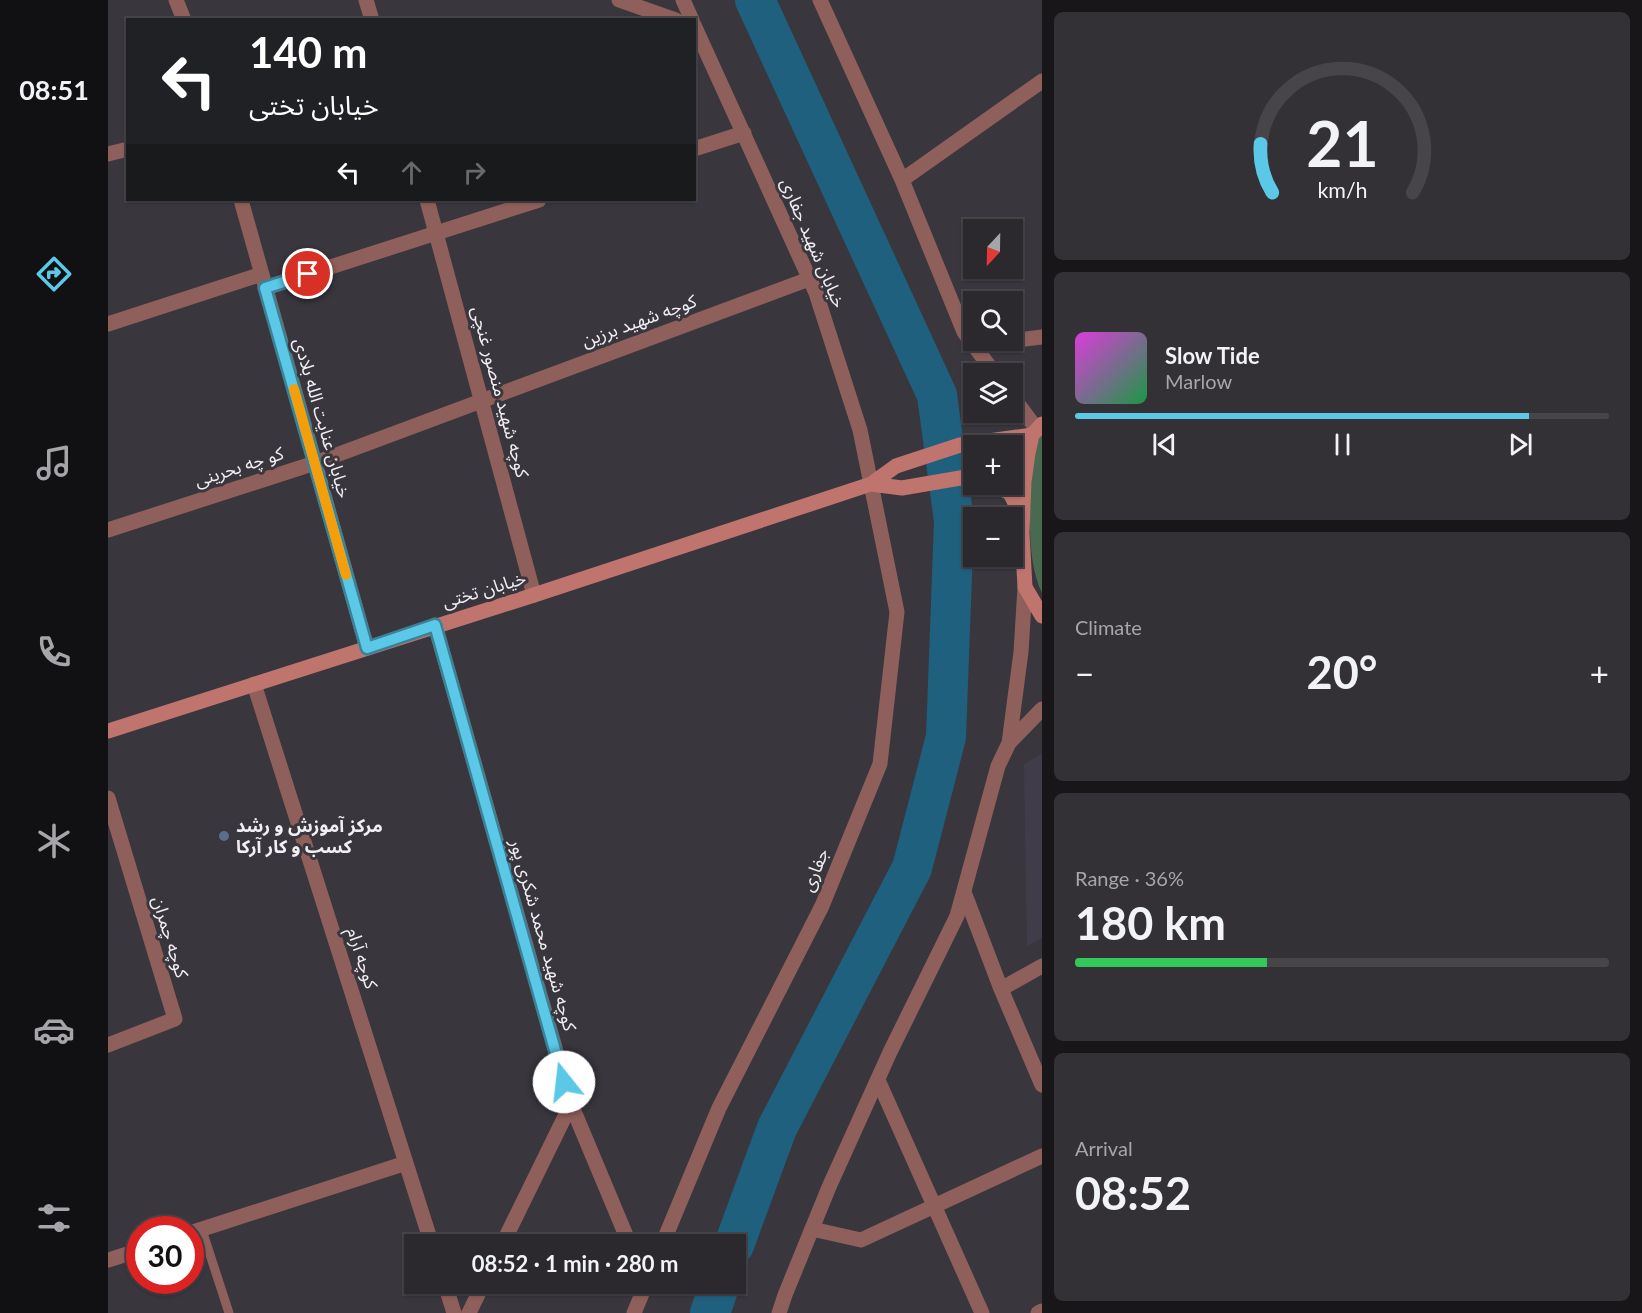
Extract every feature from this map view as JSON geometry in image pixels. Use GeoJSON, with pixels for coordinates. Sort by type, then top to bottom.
{"type":"FeatureCollection","features":[{"type":"Feature","properties":{"kind":"main road","name":"خیابان تختی"},"geometry":{"type":"LineString","coordinates":[[108,731],[534,595],[871,484],[896,466],[960,445],[1037,429]]}},
{"type":"Feature","properties":{"kind":"main road"},"geometry":{"type":"LineString","coordinates":[[1037,429],[1024,482],[1023,519],[1025,586],[1042,616]]}},
{"type":"Feature","properties":{"kind":"main road","name":"خیابان تختی"},"geometry":{"type":"LineString","coordinates":[[871,484],[903,488],[963,479]]}},
{"type":"Feature","properties":{"kind":"street"},"geometry":{"type":"LineString","coordinates":[[176,0],[183,18]]}},
{"type":"Feature","properties":{"kind":"street"},"geometry":{"type":"LineString","coordinates":[[366,0],[371,18]]}},
{"type":"Feature","properties":{"kind":"street"},"geometry":{"type":"LineString","coordinates":[[619,0],[670,18]]}},
{"type":"Feature","properties":{"kind":"street"},"geometry":{"type":"LineString","coordinates":[[683,0],[691,18]]}},
{"type":"Feature","properties":{"kind":"street"},"geometry":{"type":"LineString","coordinates":[[820,0],[963,320]]}},
{"type":"Feature","properties":{"kind":"street","name":"خیابان شهید جفاری"},"geometry":{"type":"LineString","coordinates":[[696,28],[816,292],[860,430],[871,484]]}},
{"type":"Feature","properties":{"kind":"street"},"geometry":{"type":"LineString","coordinates":[[902,180],[1042,81]]}},
{"type":"Feature","properties":{"kind":"street"},"geometry":{"type":"LineString","coordinates":[[696,148],[744,134]]}},
{"type":"Feature","properties":{"kind":"street"},"geometry":{"type":"LineString","coordinates":[[108,154],[126,150]]}},
{"type":"Feature","properties":{"kind":"street","name":"خیابان عنایت الله بلادی"},"geometry":{"type":"LineString","coordinates":[[241,201],[367,648]]}},
{"type":"Feature","properties":{"kind":"street","name":"کوچه شهید منصور غنچی"},"geometry":{"type":"LineString","coordinates":[[427,201],[534,595]]}},
{"type":"Feature","properties":{"kind":"street"},"geometry":{"type":"LineString","coordinates":[[108,324],[437,232],[536,201]]}},
{"type":"Feature","properties":{"kind":"street","name":"کوچه شهید برزین"},"geometry":{"type":"LineString","coordinates":[[482,401],[809,279]]}},
{"type":"Feature","properties":{"kind":"street"},"geometry":{"type":"LineString","coordinates":[[1023,339],[1042,337]]}},
{"type":"Feature","properties":{"kind":"street","name":"کو چه بحرینی"},"geometry":{"type":"LineString","coordinates":[[108,530],[315,463],[482,401]]}},
{"type":"Feature","properties":{"kind":"street"},"geometry":{"type":"LineString","coordinates":[[1023,411],[1037,429]]}},
{"type":"Feature","properties":{"kind":"street","name":"جفاری"},"geometry":{"type":"LineString","coordinates":[[667,1234],[719,1108],[822,906],[880,764],[897,612],[871,484]]}},
{"type":"Feature","properties":{"kind":"street"},"geometry":{"type":"LineString","coordinates":[[779,1313],[812,1229],[878,1080],[957,916],[998,766],[1009,743],[1021,652],[1025,586]]}},
{"type":"Feature","properties":{"kind":"street","name":"کوچه شهید محمد شکری پور"},"geometry":{"type":"LineString","coordinates":[[435,625],[571,1104],[625,1234]]}},
{"type":"Feature","properties":{"kind":"street","name":"کوچه آرام"},"geometry":{"type":"LineString","coordinates":[[254,684],[429,1234]]}},
{"type":"Feature","properties":{"kind":"street"},"geometry":{"type":"LineString","coordinates":[[1009,743],[1042,709]]}},
{"type":"Feature","properties":{"kind":"street","name":"کوچه چمران"},"geometry":{"type":"LineString","coordinates":[[108,798],[175,1019],[108,1045]]}},
{"type":"Feature","properties":{"kind":"street"},"geometry":{"type":"LineString","coordinates":[[964,891],[1001,989],[1042,1085]]}},
{"type":"Feature","properties":{"kind":"street"},"geometry":{"type":"LineString","coordinates":[[1001,989],[1042,966]]}},
{"type":"Feature","properties":{"kind":"street"},"geometry":{"type":"LineString","coordinates":[[878,1080],[982,1313]]}},
{"type":"Feature","properties":{"kind":"street"},"geometry":{"type":"LineString","coordinates":[[507,1234],[571,1104]]}},
{"type":"Feature","properties":{"kind":"street"},"geometry":{"type":"LineString","coordinates":[[812,1229],[861,1240],[1042,1156]]}},
{"type":"Feature","properties":{"kind":"street"},"geometry":{"type":"LineString","coordinates":[[204,1229],[406,1163]]}},
{"type":"Feature","properties":{"kind":"street"},"geometry":{"type":"LineString","coordinates":[[108,1260],[126,1254]]}},
{"type":"Feature","properties":{"kind":"street"},"geometry":{"type":"LineString","coordinates":[[448,1294],[454,1313]]}},
{"type":"Feature","properties":{"kind":"street"},"geometry":{"type":"LineString","coordinates":[[469,1313],[478,1294]]}},
{"type":"Feature","properties":{"kind":"street"},"geometry":{"type":"LineString","coordinates":[[634,1313],[642,1294]]}},
{"type":"Feature","properties":{"kind":"lane"},"geometry":{"type":"LineString","coordinates":[[204,1252],[229,1313]]}},
{"type":"Feature","properties":{"kind":"shaded area"},"geometry":{"type":"Polygon","coordinates":[[[1042,754],[1042,938],[1027,946],[1024,764],[1042,754]]]}},
{"type":"Feature","properties":{"kind":"green space"},"geometry":{"type":"Polygon","coordinates":[[[1042,433],[1042,593],[1032,559],[1030,518],[1035,441],[1042,433]]]}},
{"type":"Feature","properties":{"kind":"waterway"},"geometry":{"type":"LineString","coordinates":[[738,1234],[777,1128],[912,868],[946,737],[954,521],[937,395],[755,0]]}},
{"type":"Feature","properties":{"kind":"waterway"},"geometry":{"type":"LineString","coordinates":[[710,1313],[717,1294]]}},
{"type":"Feature","properties":{"kind":"slow traffic"},"geometry":{"type":"LineString","coordinates":[[294,389],[346,575]]}},
{"type":"Feature","properties":{"kind":"place","name":"مرکز آموزش و رشد کسب و کار آرکا"},"geometry":{"type":"Point","coordinates":[224,836]}},
{"type":"Feature","properties":{"kind":"route"},"geometry":{"type":"LineString","coordinates":[[308,274],[265,288],[367,648],[435,625],[564,1082]]}}]}
